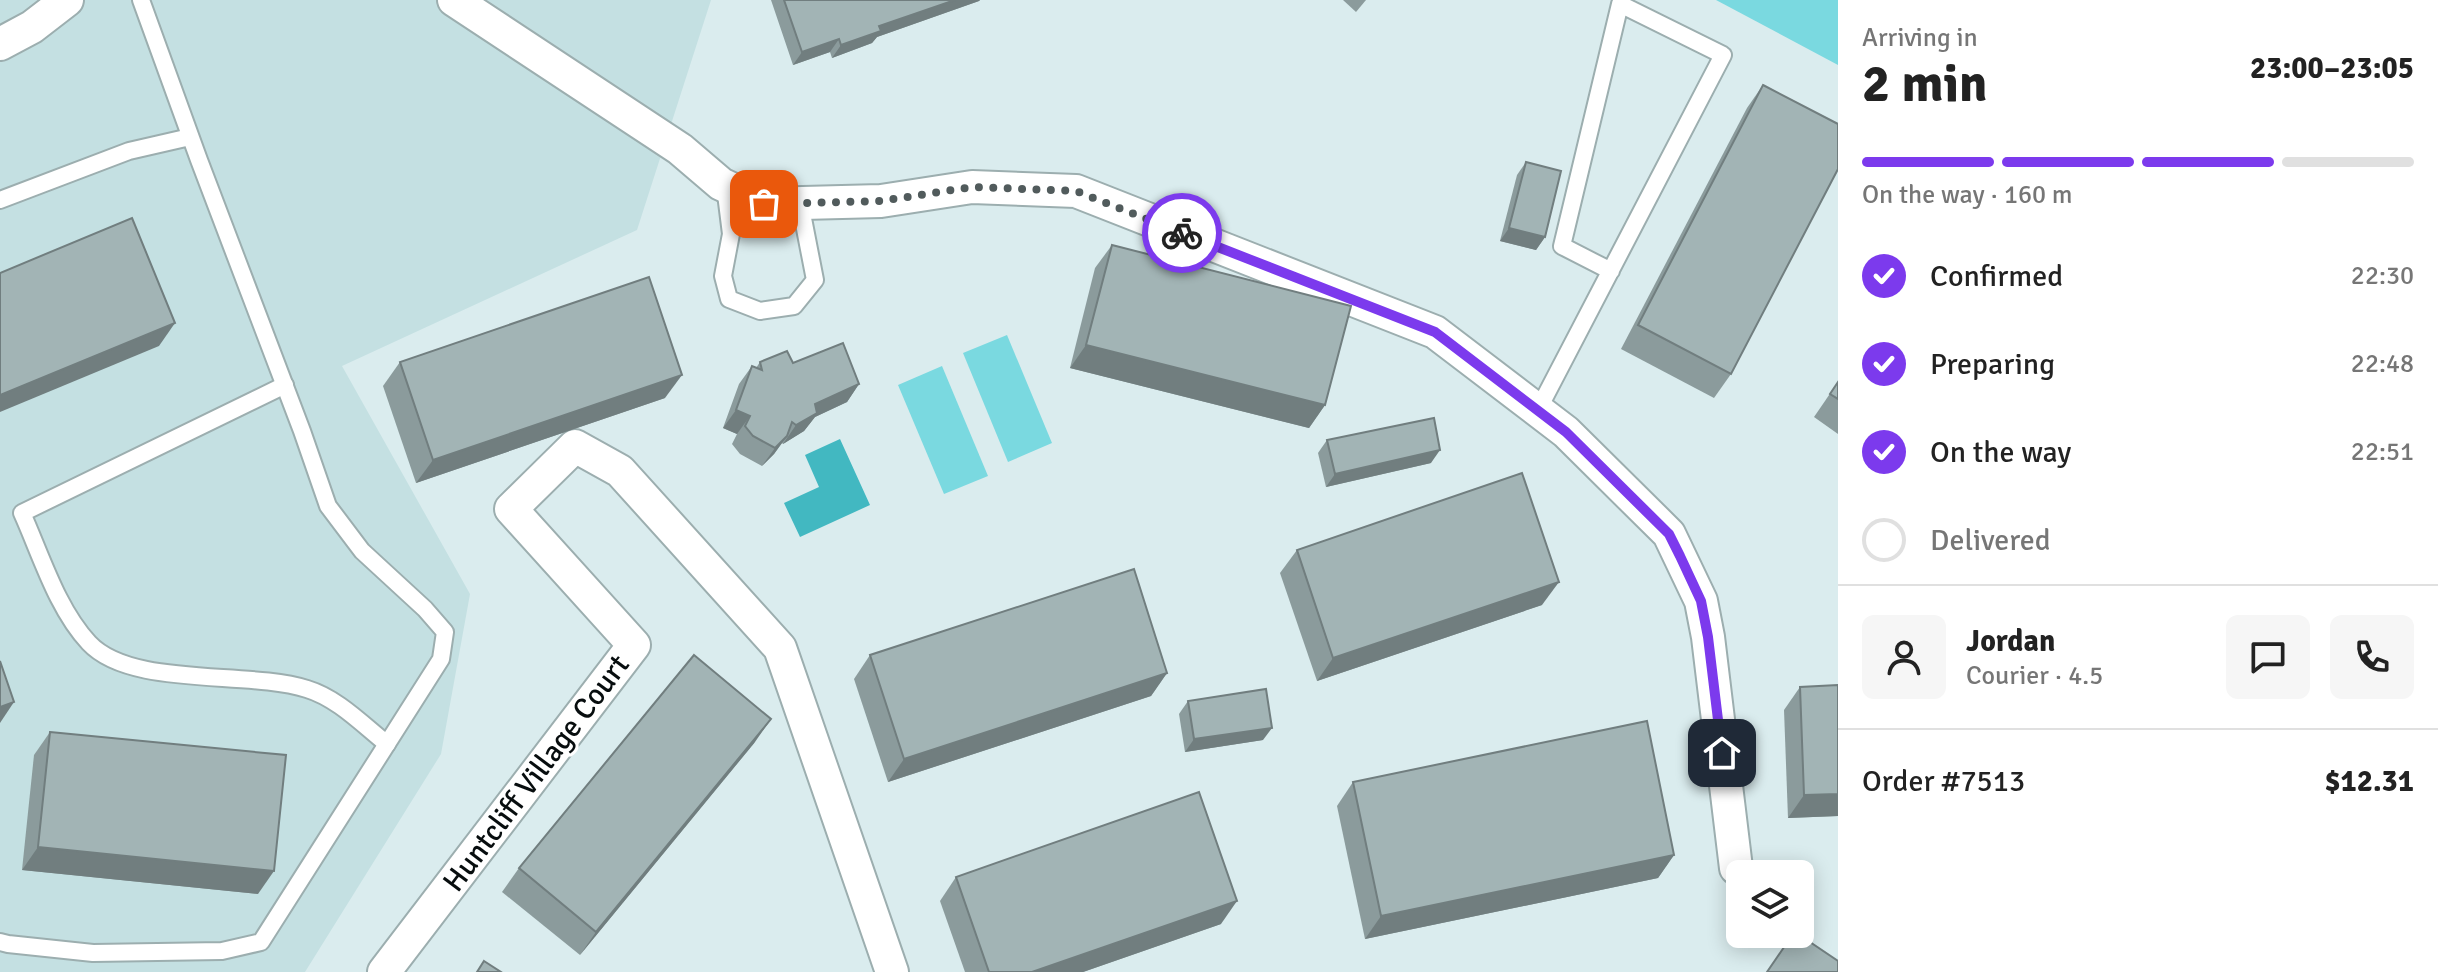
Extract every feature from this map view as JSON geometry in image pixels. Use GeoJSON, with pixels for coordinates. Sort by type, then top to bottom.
{"type":"FeatureCollection","features":[{"type":"Feature","properties":{"kind":"street"},"geometry":{"type":"LineString","coordinates":[[0,44],[32,27],[67,0]]}},
{"type":"Feature","properties":{"kind":"street"},"geometry":{"type":"LineString","coordinates":[[454,0],[680,149],[725,186],[764,204],[881,201],[972,187],[1076,191],[1435,332],[1566,432],[1669,534],[1701,601],[1735,860]]}},
{"type":"Feature","properties":{"kind":"street","name":"Huntcliff Village Court"},"geometry":{"type":"LineString","coordinates":[[384,972],[634,645],[511,509],[575,446],[620,471],[780,648],[892,972]]}},
{"type":"Feature","properties":{"kind":"lane"},"geometry":{"type":"LineString","coordinates":[[0,942],[93,953],[222,951],[261,942],[441,659],[445,632],[425,609],[362,551],[328,506],[141,0]]}},
{"type":"Feature","properties":{"kind":"lane"},"geometry":{"type":"LineString","coordinates":[[1538,410],[1611,271],[1723,55],[1620,4],[1562,246],[1611,271]]}},
{"type":"Feature","properties":{"kind":"lane"},"geometry":{"type":"LineString","coordinates":[[0,200],[129,151],[190,137]]}},
{"type":"Feature","properties":{"kind":"lane"},"geometry":{"type":"LineString","coordinates":[[725,186],[731,234],[723,276],[729,299],[760,311],[794,306],[815,280],[800,203]]}},
{"type":"Feature","properties":{"kind":"lane"},"geometry":{"type":"LineString","coordinates":[[285,385],[22,513],[66,612],[89,644],[106,657],[151,672],[270,680],[309,690],[336,703],[387,744]]}},
{"type":"Feature","properties":{"kind":"shaded area"},"geometry":{"type":"Polygon","coordinates":[[[0,0],[711,0],[637,230],[342,366],[470,594],[441,754],[305,972],[0,972],[0,0]]]}},
{"type":"Feature","properties":{"kind":"shaded area"},"geometry":{"type":"Polygon","coordinates":[[[1716,0],[1838,0],[1838,65],[1716,0]]]}},
{"type":"Feature","properties":{"kind":"shaded area"},"geometry":{"type":"Polygon","coordinates":[[[1007,335],[1052,443],[1008,462],[963,353],[1007,335]]]}},
{"type":"Feature","properties":{"kind":"shaded area"},"geometry":{"type":"Polygon","coordinates":[[[942,366],[988,476],[944,494],[898,385],[942,366]]]}},
{"type":"Feature","properties":{"kind":"shaded area"},"geometry":{"type":"Polygon","coordinates":[[[840,439],[870,505],[800,537],[784,503],[819,487],[805,455],[840,439]]]}},
{"type":"Feature","properties":{"kind":"building"},"geometry":{"type":"Polygon","coordinates":[[[784,0],[955,0],[879,26],[881,31],[841,45],[839,39],[802,52],[784,0]]]}},
{"type":"Feature","properties":{"kind":"building"},"geometry":{"type":"Polygon","coordinates":[[[1763,85],[1838,124],[1838,169],[1731,374],[1638,325],[1763,85]]]}},
{"type":"Feature","properties":{"kind":"building"},"geometry":{"type":"Polygon","coordinates":[[[1526,162],[1561,171],[1545,237],[1509,228],[1526,162]]]}},
{"type":"Feature","properties":{"kind":"building"},"geometry":{"type":"Polygon","coordinates":[[[132,218],[175,323],[0,395],[0,273],[132,218]]]}},
{"type":"Feature","properties":{"kind":"building"},"geometry":{"type":"Polygon","coordinates":[[[1112,245],[1351,306],[1325,405],[1086,345],[1112,245]]]}},
{"type":"Feature","properties":{"kind":"building"},"geometry":{"type":"Polygon","coordinates":[[[649,277],[682,375],[433,460],[400,362],[649,277]]]}},
{"type":"Feature","properties":{"kind":"building"},"geometry":{"type":"Polygon","coordinates":[[[843,343],[859,384],[815,404],[817,413],[796,425],[792,422],[787,436],[775,448],[753,436],[745,426],[750,416],[736,410],[752,366],[762,370],[760,362],[787,351],[793,363],[843,343]]]}},
{"type":"Feature","properties":{"kind":"building"},"geometry":{"type":"Polygon","coordinates":[[[1838,382],[1838,399],[1830,394],[1838,382]]]}},
{"type":"Feature","properties":{"kind":"building"},"geometry":{"type":"Polygon","coordinates":[[[1434,418],[1440,450],[1335,474],[1327,440],[1434,418]]]}},
{"type":"Feature","properties":{"kind":"building"},"geometry":{"type":"Polygon","coordinates":[[[1522,473],[1559,582],[1333,658],[1297,550],[1522,473]]]}},
{"type":"Feature","properties":{"kind":"building"},"geometry":{"type":"Polygon","coordinates":[[[1134,569],[1167,673],[904,759],[870,655],[1134,569]]]}},
{"type":"Feature","properties":{"kind":"building"},"geometry":{"type":"Polygon","coordinates":[[[694,655],[771,719],[596,932],[519,868],[694,655]]]}},
{"type":"Feature","properties":{"kind":"building"},"geometry":{"type":"Polygon","coordinates":[[[0,661],[14,702],[0,707],[0,661]]]}},
{"type":"Feature","properties":{"kind":"building"},"geometry":{"type":"Polygon","coordinates":[[[1838,685],[1838,794],[1804,795],[1800,687],[1838,685]]]}},
{"type":"Feature","properties":{"kind":"building"},"geometry":{"type":"Polygon","coordinates":[[[1266,689],[1272,728],[1194,739],[1188,701],[1266,689]]]}},
{"type":"Feature","properties":{"kind":"building"},"geometry":{"type":"Polygon","coordinates":[[[1647,721],[1674,855],[1381,916],[1353,782],[1647,721]]]}},
{"type":"Feature","properties":{"kind":"building"},"geometry":{"type":"Polygon","coordinates":[[[50,732],[286,755],[274,871],[38,847],[50,732]]]}},
{"type":"Feature","properties":{"kind":"building"},"geometry":{"type":"Polygon","coordinates":[[[1199,792],[1237,901],[1032,972],[989,972],[956,877],[1199,792]]]}},
{"type":"Feature","properties":{"kind":"building"},"geometry":{"type":"Polygon","coordinates":[[[1814,945],[1838,961],[1838,972],[1767,972],[1783,948],[1814,948],[1814,945]]]}},
{"type":"Feature","properties":{"kind":"building"},"geometry":{"type":"Polygon","coordinates":[[[484,961],[501,972],[477,972],[484,961]]]}},
{"type":"Feature","properties":{"kind":"way so far"},"geometry":{"type":"LineString","coordinates":[[764,204],[881,201],[972,187],[1076,191],[1182,233]]}},
{"type":"Feature","properties":{"kind":"route"},"geometry":{"type":"LineString","coordinates":[[1182,233],[1435,332],[1566,432],[1669,534],[1680,556],[1701,601],[1722,753]]}}]}
